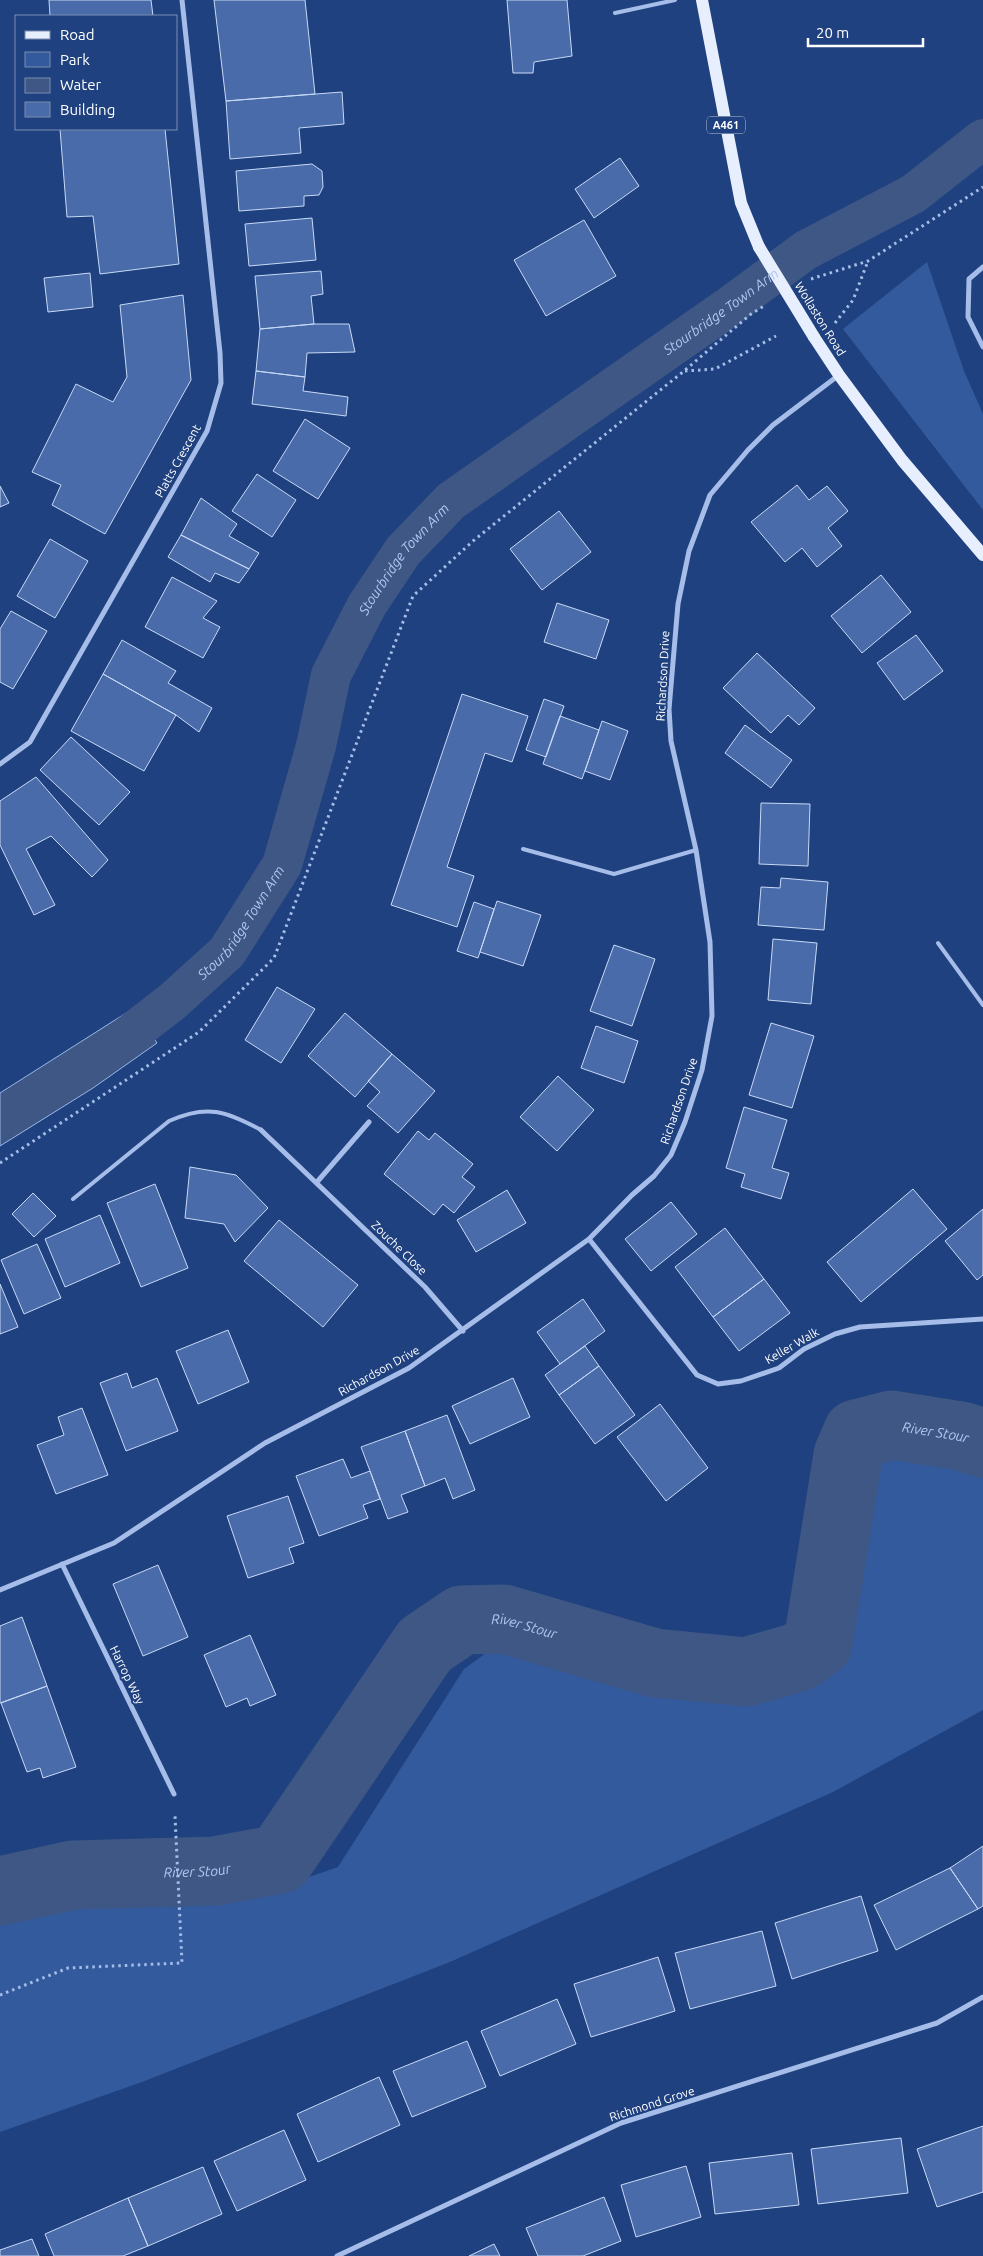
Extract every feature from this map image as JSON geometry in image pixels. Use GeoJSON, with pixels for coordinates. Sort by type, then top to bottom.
{"type":"FeatureCollection","features":[{"type":"Feature","properties":{"kind":"main road","name":"Wollaston Road"},"geometry":{"type":"LineString","coordinates":[[702,0],[741,203],[759,247],[839,375],[902,460],[983,555]]}},
{"type":"Feature","properties":{"kind":"street","name":"Platts Crescent"},"geometry":{"type":"LineString","coordinates":[[0,764],[30,742],[207,432],[221,383],[220,353],[182,0]]}},
{"type":"Feature","properties":{"kind":"street"},"geometry":{"type":"LineString","coordinates":[[983,267],[969,279],[968,317],[983,346]]}},
{"type":"Feature","properties":{"kind":"street","name":"Richardson Drive"},"geometry":{"type":"LineString","coordinates":[[0,1590],[114,1543],[265,1443],[409,1368],[589,1239],[632,1195],[654,1176],[671,1155],[702,1070],[712,1016],[710,942],[696,850],[671,741],[669,709],[678,604],[689,551],[710,495],[748,450],[773,425],[839,375]]}},
{"type":"Feature","properties":{"kind":"street"},"geometry":{"type":"LineString","coordinates":[[317,1182],[369,1122]]}},
{"type":"Feature","properties":{"kind":"street","name":"Zouche Close"},"geometry":{"type":"LineString","coordinates":[[261,1130],[425,1287],[463,1331]]}},
{"type":"Feature","properties":{"kind":"street","name":"Keller Walk"},"geometry":{"type":"LineString","coordinates":[[589,1239],[697,1375],[718,1384],[741,1381],[779,1368],[804,1349],[835,1334],[860,1327],[983,1319]]}},
{"type":"Feature","properties":{"kind":"street","name":"Harrop Way"},"geometry":{"type":"LineString","coordinates":[[62,1564],[174,1794]]}},
{"type":"Feature","properties":{"kind":"street","name":"Richmond Grove"},"geometry":{"type":"LineString","coordinates":[[337,2256],[621,2123],[938,2023],[983,1997]]}},
{"type":"Feature","properties":{"kind":"lane"},"geometry":{"type":"LineString","coordinates":[[615,12],[675,0]]}},
{"type":"Feature","properties":{"kind":"lane"},"geometry":{"type":"LineString","coordinates":[[523,849],[614,874],[696,850]]}},
{"type":"Feature","properties":{"kind":"lane"},"geometry":{"type":"LineString","coordinates":[[938,943],[983,1005]]}},
{"type":"Feature","properties":{"kind":"lane"},"geometry":{"type":"LineString","coordinates":[[73,1199],[169,1121],[188,1113],[207,1110],[223,1113],[261,1130]]}},
{"type":"Feature","properties":{"kind":"path"},"geometry":{"type":"LineString","coordinates":[[806,282],[814,277],[868,261],[983,187]]}},
{"type":"Feature","properties":{"kind":"path"},"geometry":{"type":"LineString","coordinates":[[834,326],[853,300],[868,261]]}},
{"type":"Feature","properties":{"kind":"path"},"geometry":{"type":"LineString","coordinates":[[0,1163],[199,1032],[274,958],[413,596],[473,541],[684,371],[751,314],[766,305]]}},
{"type":"Feature","properties":{"kind":"path"},"geometry":{"type":"LineString","coordinates":[[684,371],[715,369],[776,336]]}},
{"type":"Feature","properties":{"kind":"path"},"geometry":{"type":"LineString","coordinates":[[0,1995],[68,1968],[182,1963],[175,1840]]}},
{"type":"Feature","properties":{"kind":"green space"},"geometry":{"type":"Polygon","coordinates":[[[927,262],[964,371],[983,414],[983,510],[843,329],[927,262]]]}},
{"type":"Feature","properties":{"kind":"green space"},"geometry":{"type":"Polygon","coordinates":[[[903,1448],[983,1467],[983,1710],[833,1792],[450,1962],[142,2082],[0,2132],[0,1914],[75,1893],[242,1900],[338,1867],[464,1669],[508,1637],[622,1675],[779,1684],[827,1651],[859,1478],[903,1448]]]}},
{"type":"Feature","properties":{"kind":"water"},"geometry":{"type":"Polygon","coordinates":[[[134,1008],[157,1043],[93,1088],[0,1146],[0,1093],[134,1008]]]}},
{"type":"Feature","properties":{"kind":"building"},"geometry":{"type":"Polygon","coordinates":[[[49,0],[151,0],[153,15],[50,15],[49,0]]]}},
{"type":"Feature","properties":{"kind":"building"},"geometry":{"type":"Polygon","coordinates":[[[214,0],[305,0],[315,94],[226,101],[214,0]]]}},
{"type":"Feature","properties":{"kind":"building"},"geometry":{"type":"Polygon","coordinates":[[[507,0],[567,0],[572,56],[534,62],[533,73],[513,73],[507,0]]]}},
{"type":"Feature","properties":{"kind":"building"},"geometry":{"type":"Polygon","coordinates":[[[342,92],[344,124],[299,128],[301,153],[230,159],[226,101],[342,92]]]}},
{"type":"Feature","properties":{"kind":"building"},"geometry":{"type":"Polygon","coordinates":[[[60,130],[165,130],[179,264],[100,274],[93,216],[67,217],[60,130]]]}},
{"type":"Feature","properties":{"kind":"building"},"geometry":{"type":"Polygon","coordinates":[[[620,158],[639,186],[594,218],[575,189],[620,158]]]}},
{"type":"Feature","properties":{"kind":"building"},"geometry":{"type":"Polygon","coordinates":[[[312,164],[322,171],[323,187],[319,195],[304,196],[304,206],[239,211],[236,171],[312,164]]]}},
{"type":"Feature","properties":{"kind":"building"},"geometry":{"type":"Polygon","coordinates":[[[312,218],[316,260],[249,266],[245,224],[312,218]]]}},
{"type":"Feature","properties":{"kind":"building"},"geometry":{"type":"Polygon","coordinates":[[[584,220],[616,276],[546,316],[514,260],[584,220]]]}},
{"type":"Feature","properties":{"kind":"building"},"geometry":{"type":"Polygon","coordinates":[[[321,271],[323,294],[311,296],[314,324],[260,329],[255,276],[321,271]]]}},
{"type":"Feature","properties":{"kind":"building"},"geometry":{"type":"Polygon","coordinates":[[[90,273],[93,307],[48,312],[44,278],[90,273]]]}},
{"type":"Feature","properties":{"kind":"building"},"geometry":{"type":"Polygon","coordinates":[[[183,295],[191,380],[105,534],[52,505],[61,485],[32,472],[76,384],[113,402],[127,377],[120,305],[183,295]]]}},
{"type":"Feature","properties":{"kind":"building"},"geometry":{"type":"Polygon","coordinates":[[[314,324],[349,324],[355,352],[307,353],[305,377],[256,371],[260,329],[314,324]]]}},
{"type":"Feature","properties":{"kind":"building"},"geometry":{"type":"Polygon","coordinates":[[[256,371],[305,377],[303,391],[348,397],[346,416],[252,404],[256,371]]]}},
{"type":"Feature","properties":{"kind":"building"},"geometry":{"type":"Polygon","coordinates":[[[305,419],[350,448],[318,499],[273,471],[305,419]]]}},
{"type":"Feature","properties":{"kind":"building"},"geometry":{"type":"Polygon","coordinates":[[[257,474],[296,500],[272,537],[232,511],[257,474]]]}},
{"type":"Feature","properties":{"kind":"building"},"geometry":{"type":"Polygon","coordinates":[[[797,485],[809,500],[827,486],[848,511],[828,528],[842,546],[817,567],[802,548],[785,562],[751,522],[797,485]]]}},
{"type":"Feature","properties":{"kind":"building"},"geometry":{"type":"Polygon","coordinates":[[[0,486],[9,503],[0,507],[0,486]]]}},
{"type":"Feature","properties":{"kind":"building"},"geometry":{"type":"Polygon","coordinates":[[[201,498],[237,524],[229,536],[259,553],[249,569],[181,535],[201,498]]]}},
{"type":"Feature","properties":{"kind":"building"},"geometry":{"type":"Polygon","coordinates":[[[559,511],[591,552],[542,590],[510,549],[559,511]]]}},
{"type":"Feature","properties":{"kind":"building"},"geometry":{"type":"Polygon","coordinates":[[[181,535],[249,569],[239,583],[215,573],[210,582],[168,557],[181,535]]]}},
{"type":"Feature","properties":{"kind":"building"},"geometry":{"type":"Polygon","coordinates":[[[50,539],[88,561],[55,618],[17,596],[50,539]]]}},
{"type":"Feature","properties":{"kind":"building"},"geometry":{"type":"Polygon","coordinates":[[[881,575],[911,612],[862,653],[831,616],[881,575]]]}},
{"type":"Feature","properties":{"kind":"building"},"geometry":{"type":"Polygon","coordinates":[[[172,577],[217,601],[203,618],[220,627],[203,658],[145,627],[172,577]]]}},
{"type":"Feature","properties":{"kind":"building"},"geometry":{"type":"Polygon","coordinates":[[[557,603],[609,620],[596,659],[544,642],[557,603]]]}},
{"type":"Feature","properties":{"kind":"building"},"geometry":{"type":"Polygon","coordinates":[[[11,611],[47,631],[13,689],[0,682],[0,629],[11,611]]]}},
{"type":"Feature","properties":{"kind":"building"},"geometry":{"type":"Polygon","coordinates":[[[916,635],[943,671],[904,700],[877,663],[916,635]]]}},
{"type":"Feature","properties":{"kind":"building"},"geometry":{"type":"Polygon","coordinates":[[[122,640],[176,671],[168,683],[212,708],[199,732],[176,715],[103,674],[122,640]]]}},
{"type":"Feature","properties":{"kind":"building"},"geometry":{"type":"Polygon","coordinates":[[[757,653],[815,708],[799,725],[788,715],[771,733],[723,688],[757,653]]]}},
{"type":"Feature","properties":{"kind":"building"},"geometry":{"type":"Polygon","coordinates":[[[103,674],[176,715],[144,771],[71,731],[103,674]]]}},
{"type":"Feature","properties":{"kind":"building"},"geometry":{"type":"Polygon","coordinates":[[[462,694],[528,716],[512,762],[485,753],[447,867],[474,876],[457,927],[391,905],[462,694]]]}},
{"type":"Feature","properties":{"kind":"building"},"geometry":{"type":"Polygon","coordinates":[[[544,699],[564,706],[546,757],[526,750],[544,699]]]}},
{"type":"Feature","properties":{"kind":"building"},"geometry":{"type":"Polygon","coordinates":[[[560,716],[599,730],[582,779],[543,764],[560,716]]]}},
{"type":"Feature","properties":{"kind":"building"},"geometry":{"type":"Polygon","coordinates":[[[602,721],[628,731],[610,780],[585,771],[602,721]]]}},
{"type":"Feature","properties":{"kind":"building"},"geometry":{"type":"Polygon","coordinates":[[[745,725],[792,760],[771,788],[725,753],[745,725]]]}},
{"type":"Feature","properties":{"kind":"building"},"geometry":{"type":"Polygon","coordinates":[[[71,737],[130,792],[99,825],[40,770],[71,737]]]}},
{"type":"Feature","properties":{"kind":"building"},"geometry":{"type":"Polygon","coordinates":[[[36,777],[108,860],[92,877],[51,836],[26,849],[55,905],[34,915],[0,845],[0,801],[36,777]]]}},
{"type":"Feature","properties":{"kind":"building"},"geometry":{"type":"Polygon","coordinates":[[[761,803],[810,804],[808,866],[759,864],[761,803]]]}},
{"type":"Feature","properties":{"kind":"building"},"geometry":{"type":"Polygon","coordinates":[[[781,878],[828,882],[824,930],[758,925],[761,887],[780,888],[781,878]]]}},
{"type":"Feature","properties":{"kind":"building"},"geometry":{"type":"Polygon","coordinates":[[[497,901],[541,915],[523,966],[480,952],[497,901]]]}},
{"type":"Feature","properties":{"kind":"building"},"geometry":{"type":"Polygon","coordinates":[[[474,902],[494,909],[478,958],[457,951],[474,902]]]}},
{"type":"Feature","properties":{"kind":"building"},"geometry":{"type":"Polygon","coordinates":[[[773,939],[817,943],[811,1004],[768,1000],[773,939]]]}},
{"type":"Feature","properties":{"kind":"building"},"geometry":{"type":"Polygon","coordinates":[[[614,945],[655,959],[632,1026],[590,1011],[614,945]]]}},
{"type":"Feature","properties":{"kind":"building"},"geometry":{"type":"Polygon","coordinates":[[[277,987],[315,1009],[281,1063],[245,1040],[277,987]]]}},
{"type":"Feature","properties":{"kind":"building"},"geometry":{"type":"Polygon","coordinates":[[[345,1013],[392,1054],[355,1097],[308,1056],[345,1013]]]}},
{"type":"Feature","properties":{"kind":"building"},"geometry":{"type":"Polygon","coordinates":[[[771,1023],[814,1036],[792,1108],[749,1095],[771,1023]]]}},
{"type":"Feature","properties":{"kind":"building"},"geometry":{"type":"Polygon","coordinates":[[[596,1026],[638,1041],[624,1083],[581,1068],[596,1026]]]}},
{"type":"Feature","properties":{"kind":"building"},"geometry":{"type":"Polygon","coordinates":[[[392,1054],[435,1091],[398,1133],[367,1106],[380,1092],[368,1081],[392,1054]]]}},
{"type":"Feature","properties":{"kind":"building"},"geometry":{"type":"Polygon","coordinates":[[[558,1076],[594,1110],[557,1151],[520,1117],[558,1076]]]}},
{"type":"Feature","properties":{"kind":"building"},"geometry":{"type":"Polygon","coordinates":[[[744,1107],[787,1120],[772,1168],[789,1173],[781,1199],[741,1187],[745,1174],[726,1168],[744,1107]]]}},
{"type":"Feature","properties":{"kind":"building"},"geometry":{"type":"Polygon","coordinates":[[[418,1131],[429,1140],[435,1133],[473,1164],[462,1177],[475,1187],[454,1213],[443,1204],[434,1215],[384,1174],[418,1131]]]}},
{"type":"Feature","properties":{"kind":"building"},"geometry":{"type":"Polygon","coordinates":[[[190,1167],[236,1175],[268,1208],[235,1242],[224,1224],[185,1218],[190,1167]]]}},
{"type":"Feature","properties":{"kind":"building"},"geometry":{"type":"Polygon","coordinates":[[[155,1184],[188,1268],[141,1287],[107,1203],[155,1184]]]}},
{"type":"Feature","properties":{"kind":"building"},"geometry":{"type":"Polygon","coordinates":[[[913,1189],[947,1229],[861,1302],[827,1262],[913,1189]]]}},
{"type":"Feature","properties":{"kind":"building"},"geometry":{"type":"Polygon","coordinates":[[[507,1190],[526,1223],[476,1252],[457,1220],[507,1190]]]}},
{"type":"Feature","properties":{"kind":"building"},"geometry":{"type":"Polygon","coordinates":[[[33,1193],[56,1216],[34,1237],[12,1214],[33,1193]]]}},
{"type":"Feature","properties":{"kind":"building"},"geometry":{"type":"Polygon","coordinates":[[[671,1202],[697,1234],[651,1271],[625,1239],[671,1202]]]}},
{"type":"Feature","properties":{"kind":"building"},"geometry":{"type":"Polygon","coordinates":[[[983,1209],[983,1275],[977,1280],[945,1241],[983,1209]]]}},
{"type":"Feature","properties":{"kind":"building"},"geometry":{"type":"Polygon","coordinates":[[[100,1215],[120,1263],[65,1287],[45,1239],[100,1215]]]}},
{"type":"Feature","properties":{"kind":"building"},"geometry":{"type":"Polygon","coordinates":[[[279,1220],[358,1285],[323,1327],[244,1261],[279,1220]]]}},
{"type":"Feature","properties":{"kind":"building"},"geometry":{"type":"Polygon","coordinates":[[[725,1228],[764,1279],[713,1317],[675,1267],[725,1228]]]}},
{"type":"Feature","properties":{"kind":"building"},"geometry":{"type":"Polygon","coordinates":[[[37,1244],[61,1298],[24,1314],[1,1260],[37,1244]]]}},
{"type":"Feature","properties":{"kind":"building"},"geometry":{"type":"Polygon","coordinates":[[[764,1279],[790,1313],[739,1351],[713,1317],[764,1279]]]}},
{"type":"Feature","properties":{"kind":"building"},"geometry":{"type":"Polygon","coordinates":[[[0,1284],[18,1327],[0,1334],[0,1284]]]}},
{"type":"Feature","properties":{"kind":"building"},"geometry":{"type":"Polygon","coordinates":[[[583,1299],[605,1331],[560,1364],[537,1332],[583,1299]]]}},
{"type":"Feature","properties":{"kind":"building"},"geometry":{"type":"Polygon","coordinates":[[[228,1330],[249,1382],[198,1404],[176,1351],[228,1330]]]}},
{"type":"Feature","properties":{"kind":"building"},"geometry":{"type":"Polygon","coordinates":[[[585,1346],[599,1366],[559,1395],[545,1375],[585,1346]]]}},
{"type":"Feature","properties":{"kind":"building"},"geometry":{"type":"Polygon","coordinates":[[[599,1366],[635,1415],[595,1444],[559,1395],[599,1366]]]}},
{"type":"Feature","properties":{"kind":"building"},"geometry":{"type":"Polygon","coordinates":[[[127,1373],[132,1388],[157,1378],[178,1431],[126,1451],[100,1383],[127,1373]]]}},
{"type":"Feature","properties":{"kind":"building"},"geometry":{"type":"Polygon","coordinates":[[[513,1378],[530,1417],[470,1444],[452,1406],[513,1378]]]}},
{"type":"Feature","properties":{"kind":"building"},"geometry":{"type":"Polygon","coordinates":[[[660,1404],[708,1468],[666,1501],[617,1437],[660,1404]]]}},
{"type":"Feature","properties":{"kind":"building"},"geometry":{"type":"Polygon","coordinates":[[[82,1408],[108,1475],[56,1494],[37,1445],[64,1435],[58,1417],[82,1408]]]}},
{"type":"Feature","properties":{"kind":"building"},"geometry":{"type":"Polygon","coordinates":[[[447,1415],[475,1490],[453,1499],[445,1478],[425,1486],[405,1431],[447,1415]]]}},
{"type":"Feature","properties":{"kind":"building"},"geometry":{"type":"Polygon","coordinates":[[[405,1431],[425,1486],[401,1495],[408,1512],[388,1519],[361,1447],[405,1431]]]}},
{"type":"Feature","properties":{"kind":"building"},"geometry":{"type":"Polygon","coordinates":[[[343,1459],[351,1478],[370,1471],[380,1499],[363,1505],[368,1518],[319,1536],[296,1476],[343,1459]]]}},
{"type":"Feature","properties":{"kind":"building"},"geometry":{"type":"Polygon","coordinates":[[[288,1496],[304,1543],[289,1548],[294,1563],[248,1578],[227,1516],[288,1496]]]}},
{"type":"Feature","properties":{"kind":"building"},"geometry":{"type":"Polygon","coordinates":[[[158,1565],[188,1637],[143,1656],[113,1584],[158,1565]]]}},
{"type":"Feature","properties":{"kind":"building"},"geometry":{"type":"Polygon","coordinates":[[[22,1617],[47,1686],[0,1703],[0,1626],[22,1617]]]}},
{"type":"Feature","properties":{"kind":"building"},"geometry":{"type":"Polygon","coordinates":[[[250,1635],[276,1695],[250,1706],[247,1698],[226,1707],[204,1655],[250,1635]]]}},
{"type":"Feature","properties":{"kind":"building"},"geometry":{"type":"Polygon","coordinates":[[[47,1686],[76,1767],[43,1778],[40,1768],[27,1772],[1,1703],[47,1686]]]}},
{"type":"Feature","properties":{"kind":"building"},"geometry":{"type":"Polygon","coordinates":[[[983,1846],[983,1906],[978,1909],[950,1868],[983,1846]]]}},
{"type":"Feature","properties":{"kind":"building"},"geometry":{"type":"Polygon","coordinates":[[[950,1868],[978,1909],[896,1950],[874,1905],[950,1868]]]}},
{"type":"Feature","properties":{"kind":"building"},"geometry":{"type":"Polygon","coordinates":[[[861,1896],[878,1951],[792,1979],[775,1923],[861,1896]]]}},
{"type":"Feature","properties":{"kind":"building"},"geometry":{"type":"Polygon","coordinates":[[[762,1931],[776,1986],[690,2009],[675,1953],[762,1931]]]}},
{"type":"Feature","properties":{"kind":"building"},"geometry":{"type":"Polygon","coordinates":[[[658,1957],[675,2011],[591,2037],[574,1984],[658,1957]]]}},
{"type":"Feature","properties":{"kind":"building"},"geometry":{"type":"Polygon","coordinates":[[[557,1999],[576,2044],[500,2076],[481,2031],[557,1999]]]}},
{"type":"Feature","properties":{"kind":"building"},"geometry":{"type":"Polygon","coordinates":[[[467,2041],[486,2087],[412,2117],[393,2071],[467,2041]]]}},
{"type":"Feature","properties":{"kind":"building"},"geometry":{"type":"Polygon","coordinates":[[[379,2077],[400,2125],[318,2162],[297,2114],[379,2077]]]}},
{"type":"Feature","properties":{"kind":"building"},"geometry":{"type":"Polygon","coordinates":[[[983,2126],[983,2192],[937,2207],[917,2149],[983,2126]]]}},
{"type":"Feature","properties":{"kind":"building"},"geometry":{"type":"Polygon","coordinates":[[[284,2130],[306,2180],[237,2211],[214,2161],[284,2130]]]}},
{"type":"Feature","properties":{"kind":"building"},"geometry":{"type":"Polygon","coordinates":[[[901,2138],[908,2193],[818,2204],[811,2149],[901,2138]]]}},
{"type":"Feature","properties":{"kind":"building"},"geometry":{"type":"Polygon","coordinates":[[[792,2153],[799,2205],[715,2214],[709,2163],[792,2153]]]}},
{"type":"Feature","properties":{"kind":"building"},"geometry":{"type":"Polygon","coordinates":[[[686,2166],[701,2217],[636,2237],[621,2185],[686,2166]]]}},
{"type":"Feature","properties":{"kind":"building"},"geometry":{"type":"Polygon","coordinates":[[[203,2167],[222,2214],[148,2246],[128,2198],[203,2167]]]}},
{"type":"Feature","properties":{"kind":"building"},"geometry":{"type":"Polygon","coordinates":[[[604,2197],[621,2241],[583,2256],[538,2256],[526,2228],[604,2197]]]}},
{"type":"Feature","properties":{"kind":"building"},"geometry":{"type":"Polygon","coordinates":[[[128,2198],[148,2246],[123,2256],[54,2256],[45,2234],[128,2198]]]}},
{"type":"Feature","properties":{"kind":"building"},"geometry":{"type":"Polygon","coordinates":[[[32,2239],[39,2256],[0,2256],[0,2250],[32,2239]]]}},
{"type":"Feature","properties":{"kind":"building"},"geometry":{"type":"Polygon","coordinates":[[[494,2244],[500,2256],[469,2256],[494,2244]]]}},
{"type":"Feature","properties":{"kind":"waterway","name":"Stourbridge Town Arm"},"geometry":{"type":"LineString","coordinates":[[101,1057],[173,1001],[227,952],[282,865],[316,746],[331,675],[367,605],[403,551],[451,501],[727,308],[806,250],[913,194],[983,139]]}},
{"type":"Feature","properties":{"kind":"waterway","name":"River Stour"},"geometry":{"type":"LineString","coordinates":[[0,1891],[73,1875],[215,1871],[280,1859],[425,1645],[462,1620],[504,1619],[655,1663],[746,1672],[799,1657],[818,1643],[848,1455],[857,1434],[892,1425],[961,1436],[983,1443]]}}]}
